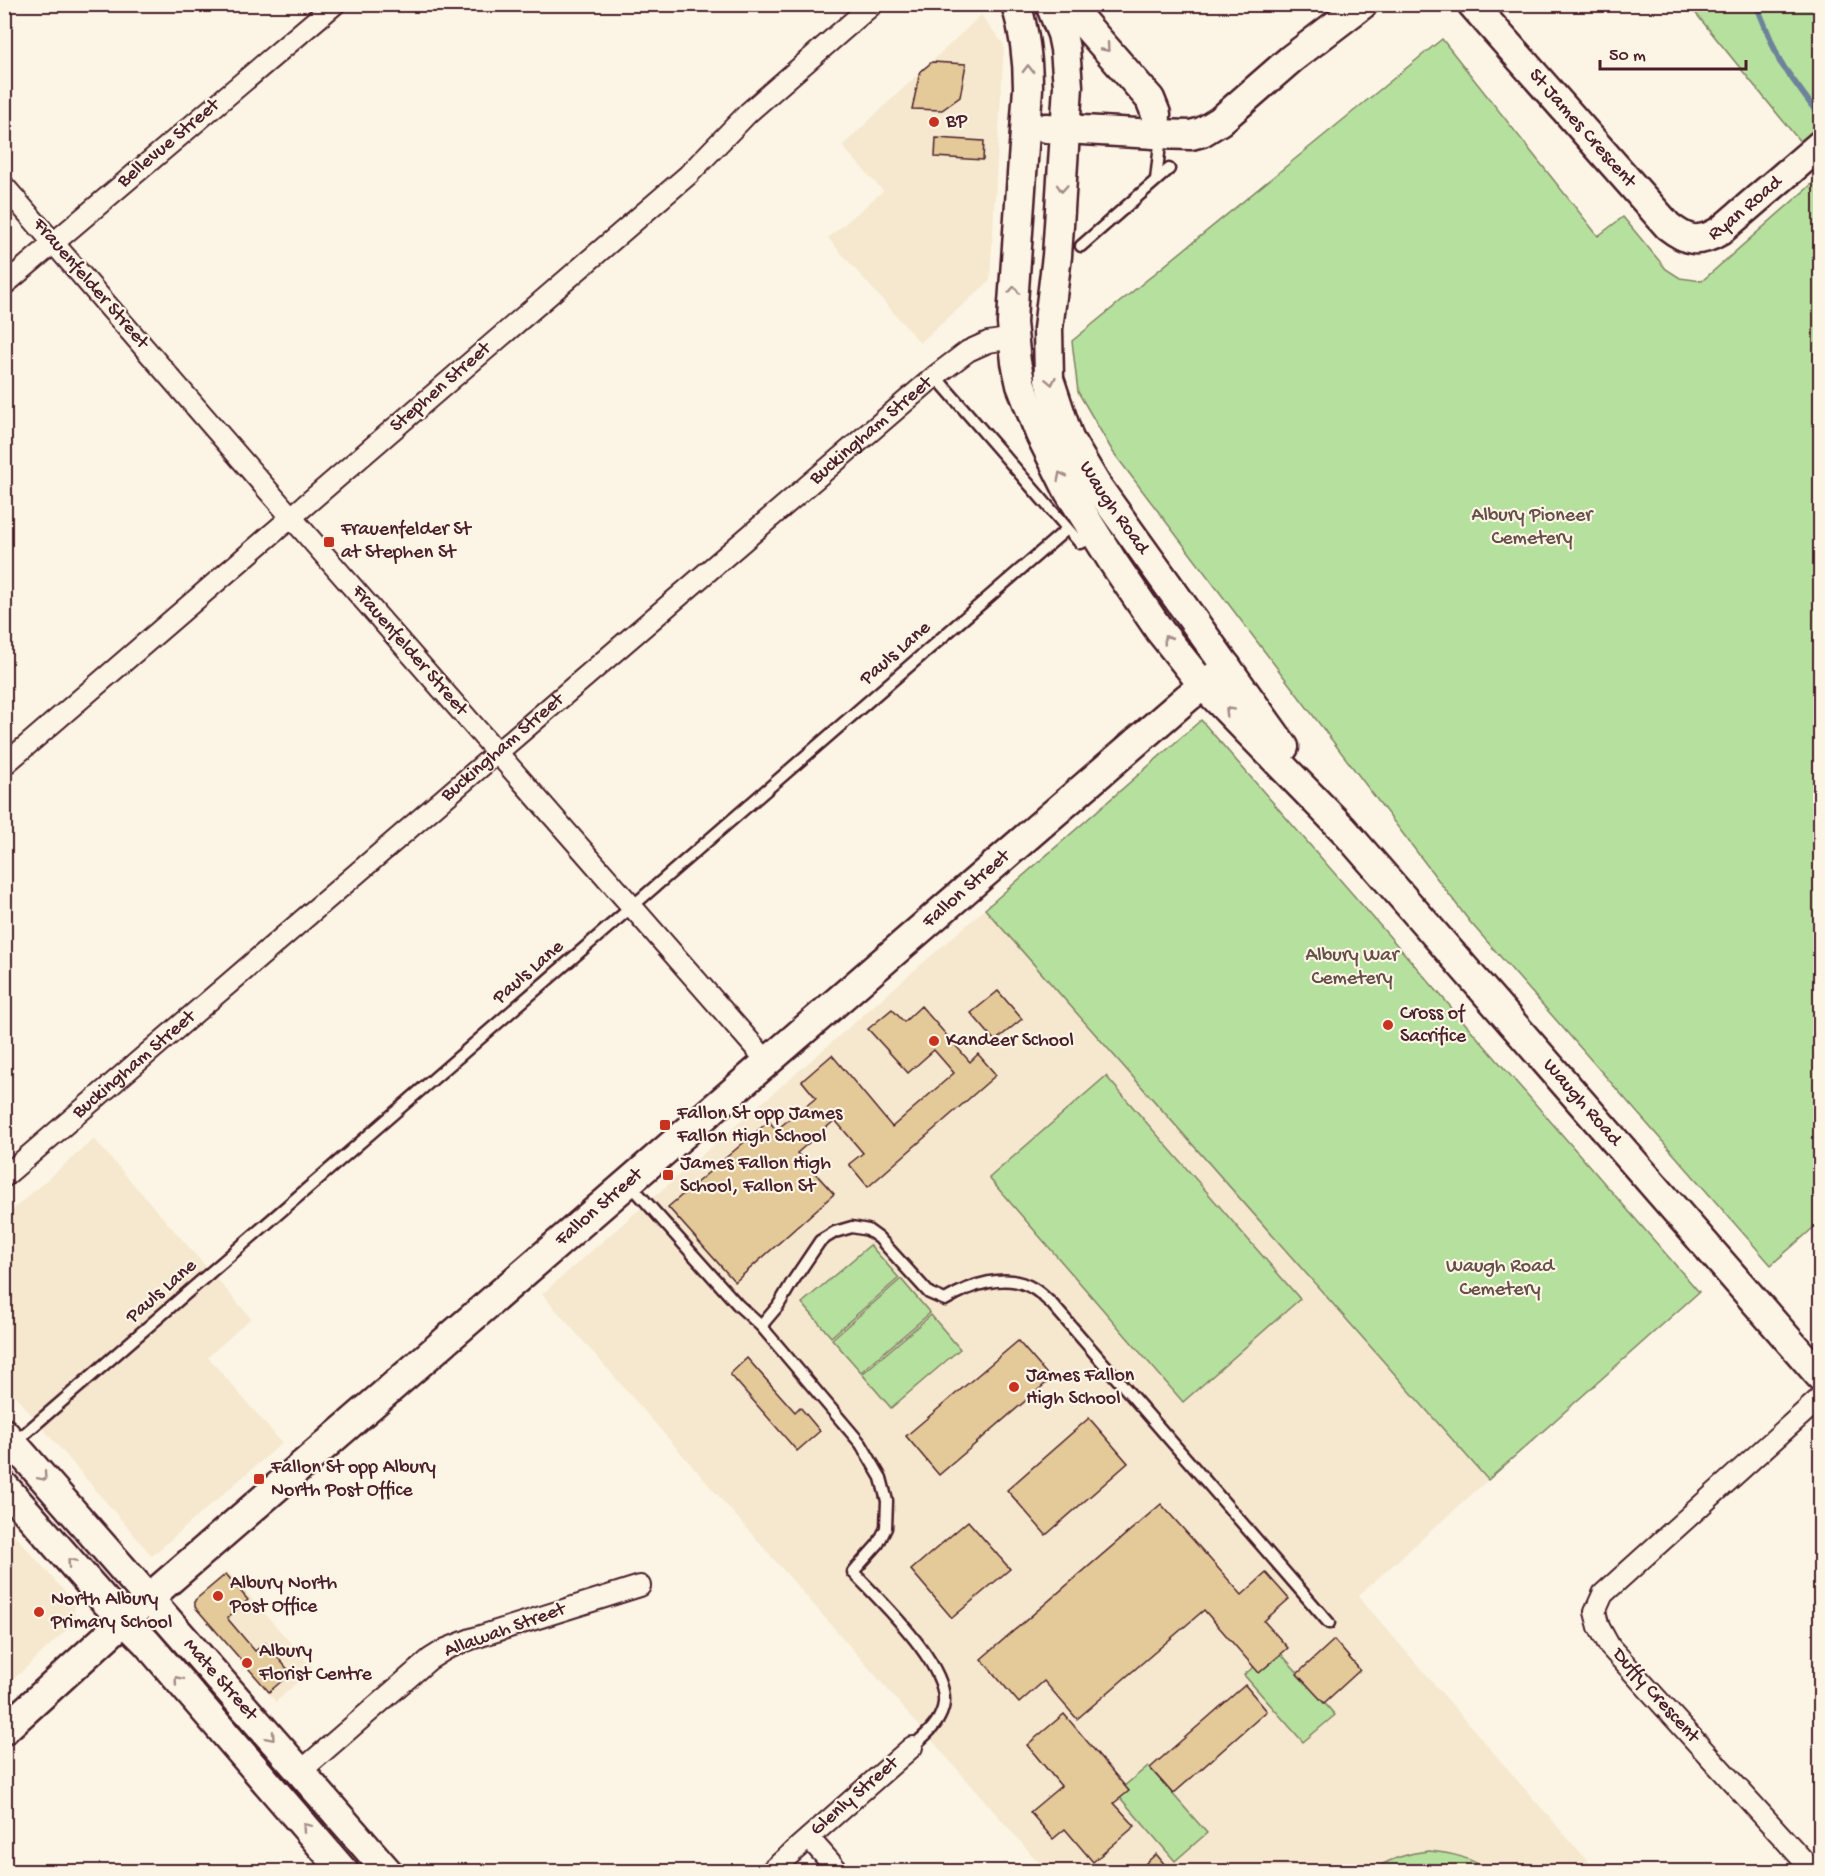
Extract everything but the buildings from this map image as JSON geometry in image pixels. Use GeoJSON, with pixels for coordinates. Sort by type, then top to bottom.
{"type":"FeatureCollection","features":[{"type":"Feature","properties":{"kind":"main road","name":"Waugh Road"},"geometry":{"type":"LineString","coordinates":[[1016,4],[1024,28],[1028,54],[1026,128],[1013,304],[1016,362],[1021,385],[1040,434],[1069,492],[1160,631],[1203,685],[1342,829],[1821,1376]]}},
{"type":"Feature","properties":{"kind":"main road","name":"Waugh Road"},"geometry":{"type":"LineString","coordinates":[[1050,4],[1062,34],[1068,86],[1057,255],[1048,329],[1049,379],[1069,439],[1097,486],[1342,829]]}},
{"type":"Feature","properties":{"kind":"main road"},"geometry":{"type":"LineString","coordinates":[[1066,4],[1150,99],[1156,114],[1158,134]]}},
{"type":"Feature","properties":{"kind":"main road"},"geometry":{"type":"LineString","coordinates":[[1291,59],[1342,4]]}},
{"type":"Feature","properties":{"kind":"main road"},"geometry":{"type":"LineString","coordinates":[[1026,128],[1191,135],[1209,129],[1291,59],[1363,4]]}},
{"type":"Feature","properties":{"kind":"main road","name":"St James Crescent"},"geometry":{"type":"LineString","coordinates":[[1475,7],[1668,226],[1680,235],[1692,239]]}},
{"type":"Feature","properties":{"kind":"main road","name":"Ryan Road"},"geometry":{"type":"LineString","coordinates":[[1692,239],[1709,238],[1720,231],[1821,145]]}},
{"type":"Feature","properties":{"kind":"main road","name":"Fallon Street"},"geometry":{"type":"LineString","coordinates":[[4,1730],[149,1598],[767,1061],[1203,685],[1227,667]]}},
{"type":"Feature","properties":{"kind":"main road","name":"Mate Street"},"geometry":{"type":"LineString","coordinates":[[9,1438],[388,1872]]}},
{"type":"Feature","properties":{"kind":"main road","name":"Mate Street"},"geometry":{"type":"LineString","coordinates":[[4,1486],[105,1601],[146,1642],[344,1872]]}},
{"type":"Feature","properties":{"kind":"street","name":"Bellevue Street"},"geometry":{"type":"LineString","coordinates":[[4,285],[335,4]]}},
{"type":"Feature","properties":{"kind":"street","name":"Stephen Street"},"geometry":{"type":"LineString","coordinates":[[4,765],[688,175],[749,112],[873,4]]}},
{"type":"Feature","properties":{"kind":"street","name":"Frauenfelder Street"},"geometry":{"type":"LineString","coordinates":[[4,186],[767,1061]]}},
{"type":"Feature","properties":{"kind":"street","name":"Buckingham Street"},"geometry":{"type":"LineString","coordinates":[[4,1178],[935,376],[968,351],[988,342],[1014,338]]}},
{"type":"Feature","properties":{"kind":"street","name":"Duffy Crescent"},"geometry":{"type":"LineString","coordinates":[[1814,1872],[1610,1647],[1599,1627],[1595,1612],[1603,1594],[1821,1398]]}},
{"type":"Feature","properties":{"kind":"street","name":"Allawah Street"},"geometry":{"type":"LineString","coordinates":[[301,1771],[430,1659],[446,1649],[640,1586]]}},
{"type":"Feature","properties":{"kind":"street","name":"Glenly Street"},"geometry":{"type":"LineString","coordinates":[[770,1872],[912,1747]]}},
{"type":"Feature","properties":{"kind":"street"},"geometry":{"type":"LineString","coordinates":[[809,1838],[838,1872]]}},
{"type":"Feature","properties":{"kind":"lane"},"geometry":{"type":"LineString","coordinates":[[1156,180],[1158,134]]}},
{"type":"Feature","properties":{"kind":"lane"},"geometry":{"type":"LineString","coordinates":[[1081,246],[1168,169]]}},
{"type":"Feature","properties":{"kind":"lane","name":"Waugh Road"},"geometry":{"type":"LineString","coordinates":[[935,376],[1080,543],[1097,536]]}},
{"type":"Feature","properties":{"kind":"lane","name":"Pauls Lane"},"geometry":{"type":"LineString","coordinates":[[9,1438],[633,906],[1067,529]]}},
{"type":"Feature","properties":{"kind":"lane"},"geometry":{"type":"LineString","coordinates":[[629,1183],[738,1305],[761,1326],[861,1444],[881,1478],[887,1501],[886,1528],[878,1544],[853,1572],[921,1647],[940,1677],[944,1706],[934,1728],[912,1747]]}},
{"type":"Feature","properties":{"kind":"lane"},"geometry":{"type":"LineString","coordinates":[[761,1326],[778,1306],[820,1241],[852,1227],[868,1230],[874,1234],[929,1293],[945,1300],[962,1290],[989,1282],[1012,1281],[1033,1288],[1052,1304],[1329,1623]]}},
{"type":"Feature","properties":{"kind":"shaded area"},"geometry":{"type":"Polygon","coordinates":[[[981,15],[1004,45],[990,281],[920,343],[828,238],[883,191],[842,146],[981,15]]]}},
{"type":"Feature","properties":{"kind":"shaded area","name":"James Fallon High School"},"geometry":{"type":"Polygon","coordinates":[[[985,909],[1488,1480],[1358,1596],[1596,1871],[1046,1871],[542,1294],[985,909]]]}},
{"type":"Feature","properties":{"kind":"shaded area"},"geometry":{"type":"Polygon","coordinates":[[[94,1139],[251,1318],[208,1357],[282,1443],[152,1556],[5,1384],[4,1217],[94,1139]]]}},
{"type":"Feature","properties":{"kind":"shaded area","name":"North Albury Primary School"},"geometry":{"type":"Polygon","coordinates":[[[4,1523],[74,1602],[75,1622],[5,1687],[4,1523]]]}},
{"type":"Feature","properties":{"kind":"shaded area"},"geometry":{"type":"Polygon","coordinates":[[[227,1571],[313,1668],[276,1702],[193,1607],[194,1600],[227,1571]]]}},
{"type":"Feature","properties":{"kind":"green space"},"geometry":{"type":"Polygon","coordinates":[[[1689,5],[1820,5],[1820,125],[1801,143],[1689,5]]]}},
{"type":"Feature","properties":{"kind":"green space","name":"Albury Pioneer Cemetery"},"geometry":{"type":"Polygon","coordinates":[[[1442,39],[1598,236],[1623,217],[1666,269],[1680,278],[1702,281],[1820,177],[1820,1222],[1771,1265],[1470,922],[1113,452],[1078,392],[1072,341],[1442,39]]]}},
{"type":"Feature","properties":{"kind":"green space","name":"Waugh Road Cemetery"},"geometry":{"type":"Polygon","coordinates":[[[1201,720],[1699,1292],[1488,1480],[985,909],[1201,720]]]}},
{"type":"Feature","properties":{"kind":"green space"},"geometry":{"type":"Polygon","coordinates":[[[1106,1076],[1300,1299],[1183,1402],[989,1178],[1106,1076]]]}},
{"type":"Feature","properties":{"kind":"green space"},"geometry":{"type":"Polygon","coordinates":[[[870,1245],[899,1278],[831,1337],[802,1303],[870,1245]]]}},
{"type":"Feature","properties":{"kind":"green space"},"geometry":{"type":"Polygon","coordinates":[[[901,1279],[930,1313],[861,1372],[832,1339],[901,1279]]]}},
{"type":"Feature","properties":{"kind":"green space"},"geometry":{"type":"Polygon","coordinates":[[[931,1315],[960,1349],[891,1408],[862,1374],[931,1315]]]}},
{"type":"Feature","properties":{"kind":"green space"},"geometry":{"type":"Polygon","coordinates":[[[1276,1648],[1335,1715],[1303,1742],[1244,1675],[1276,1648]]]}},
{"type":"Feature","properties":{"kind":"green space"},"geometry":{"type":"Polygon","coordinates":[[[1148,1766],[1207,1833],[1175,1861],[1116,1793],[1148,1766]]]}},
{"type":"Feature","properties":{"kind":"green space"},"geometry":{"type":"Polygon","coordinates":[[[1429,1851],[1461,1857],[1490,1871],[1371,1871],[1398,1857],[1429,1851]]]}},
{"type":"Feature","properties":{"kind":"waterway"},"geometry":{"type":"LineString","coordinates":[[1756,4],[1780,62],[1815,110]]}},
{"type":"Feature","properties":{"kind":"place","name":"BP"},"geometry":{"type":"Point","coordinates":[934,122]}},
{"type":"Feature","properties":{"kind":"place","name":"Frauenfelder St at Stephen St"},"geometry":{"type":"Point","coordinates":[329,542]}},
{"type":"Feature","properties":{"kind":"place","name":"Cross of Sacrifice"},"geometry":{"type":"Point","coordinates":[1388,1025]}},
{"type":"Feature","properties":{"kind":"place","name":"Kandeer School"},"geometry":{"type":"Point","coordinates":[934,1041]}},
{"type":"Feature","properties":{"kind":"place","name":"Fallon St opp James Fallon High School"},"geometry":{"type":"Point","coordinates":[665,1125]}},
{"type":"Feature","properties":{"kind":"place","name":"James Fallon High School, Fallon St"},"geometry":{"type":"Point","coordinates":[668,1175]}},
{"type":"Feature","properties":{"kind":"place","name":"James Fallon High School"},"geometry":{"type":"Point","coordinates":[1014,1387]}},
{"type":"Feature","properties":{"kind":"place","name":"Fallon St opp Albury North Post Office"},"geometry":{"type":"Point","coordinates":[259,1479]}},
{"type":"Feature","properties":{"kind":"place","name":"Albury North Post Office"},"geometry":{"type":"Point","coordinates":[218,1596]}},
{"type":"Feature","properties":{"kind":"place","name":"North Albury Primary School"},"geometry":{"type":"Point","coordinates":[39,1612]}},
{"type":"Feature","properties":{"kind":"place","name":"Albury Florist Centre"},"geometry":{"type":"Point","coordinates":[247,1663]}},
{"type":"Feature","properties":{"kind":"park label","name":"Albury War Cemetery"},"geometry":{"type":"Point","coordinates":[1352,968]}}]}
